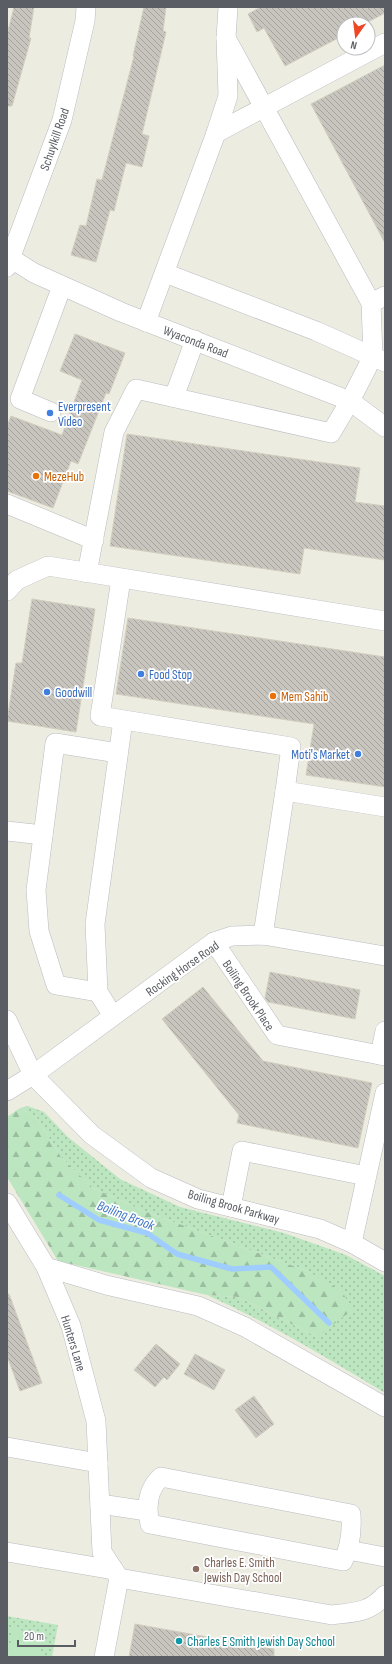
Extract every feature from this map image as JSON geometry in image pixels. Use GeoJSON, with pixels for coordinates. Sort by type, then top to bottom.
{"type":"FeatureCollection","features":[{"type":"Feature","properties":{"kind":"street","name":"Schuylkill Road"},"geometry":{"type":"LineString","coordinates":[[8,260],[62,120],[85,21],[86,7]]}},
{"type":"Feature","properties":{"kind":"street"},"geometry":{"type":"LineString","coordinates":[[146,322],[216,133],[228,96],[226,38],[228,7]]}},
{"type":"Feature","properties":{"kind":"street"},"geometry":{"type":"LineString","coordinates":[[88,573],[114,432],[136,389],[331,433],[350,401],[379,359],[378,300],[264,107],[226,38]]}},
{"type":"Feature","properties":{"kind":"street"},"geometry":{"type":"LineString","coordinates":[[216,133],[385,43]]}},
{"type":"Feature","properties":{"kind":"street","name":"Wyaconda Road"},"geometry":{"type":"LineString","coordinates":[[8,260],[62,286],[146,322],[350,401],[385,427]]}},
{"type":"Feature","properties":{"kind":"street"},"geometry":{"type":"LineString","coordinates":[[165,273],[316,331],[379,359]]}},
{"type":"Feature","properties":{"kind":"street"},"geometry":{"type":"LineString","coordinates":[[51,412],[20,399],[62,286]]}},
{"type":"Feature","properties":{"kind":"street"},"geometry":{"type":"LineString","coordinates":[[174,397],[195,340]]}},
{"type":"Feature","properties":{"kind":"street"},"geometry":{"type":"LineString","coordinates":[[7,504],[94,540]]}},
{"type":"Feature","properties":{"kind":"street"},"geometry":{"type":"LineString","coordinates":[[7,591],[17,580],[48,566],[385,621]]}},
{"type":"Feature","properties":{"kind":"street"},"geometry":{"type":"LineString","coordinates":[[121,579],[100,716],[291,747],[263,935]]}},
{"type":"Feature","properties":{"kind":"street"},"geometry":{"type":"LineString","coordinates":[[114,1016],[98,992],[95,924],[118,753],[124,720]]}},
{"type":"Feature","properties":{"kind":"street"},"geometry":{"type":"LineString","coordinates":[[98,992],[56,985],[39,931],[36,890],[54,744],[118,753]]}},
{"type":"Feature","properties":{"kind":"street"},"geometry":{"type":"LineString","coordinates":[[285,790],[385,807]]}},
{"type":"Feature","properties":{"kind":"street"},"geometry":{"type":"LineString","coordinates":[[7,831],[43,835]]}},
{"type":"Feature","properties":{"kind":"street","name":"Rocking Horse Road"},"geometry":{"type":"LineString","coordinates":[[7,1091],[33,1075],[214,942],[232,936],[263,935],[385,956]]}},
{"type":"Feature","properties":{"kind":"street","name":"Boiling Brook Place"},"geometry":{"type":"LineString","coordinates":[[214,942],[277,1035],[383,1056]]}},
{"type":"Feature","properties":{"kind":"street","name":"Boiling Brook Parkway"},"geometry":{"type":"LineString","coordinates":[[7,1020],[33,1075],[92,1135],[151,1178],[198,1199],[320,1229],[352,1243],[385,1262]]}},
{"type":"Feature","properties":{"kind":"street"},"geometry":{"type":"LineString","coordinates":[[383,1056],[385,1031]]}},
{"type":"Feature","properties":{"kind":"street"},"geometry":{"type":"LineString","coordinates":[[352,1243],[385,1093]]}},
{"type":"Feature","properties":{"kind":"street"},"geometry":{"type":"LineString","coordinates":[[231,1207],[242,1151],[366,1176]]}},
{"type":"Feature","properties":{"kind":"street"},"geometry":{"type":"LineString","coordinates":[[7,1203],[46,1267],[106,1285],[198,1306],[245,1327],[385,1407]]}},
{"type":"Feature","properties":{"kind":"street","name":"Hunters Lane"},"geometry":{"type":"LineString","coordinates":[[46,1267],[71,1326],[96,1421],[102,1552],[116,1574]]}},
{"type":"Feature","properties":{"kind":"street"},"geometry":{"type":"LineString","coordinates":[[7,1448],[98,1463]]}},
{"type":"Feature","properties":{"kind":"street"},"geometry":{"type":"LineString","coordinates":[[161,1477],[351,1514],[352,1530],[348,1550],[342,1561],[150,1524],[147,1511],[152,1486],[161,1477]]}},
{"type":"Feature","properties":{"kind":"street"},"geometry":{"type":"LineString","coordinates":[[100,1504],[147,1511]]}},
{"type":"Feature","properties":{"kind":"street"},"geometry":{"type":"LineString","coordinates":[[348,1550],[385,1557]]}},
{"type":"Feature","properties":{"kind":"street"},"geometry":{"type":"LineString","coordinates":[[7,1552],[332,1614],[364,1611],[378,1603],[385,1595]]}},
{"type":"Feature","properties":{"kind":"street"},"geometry":{"type":"LineString","coordinates":[[104,1657],[116,1574]]}},
{"type":"Feature","properties":{"kind":"green space"},"geometry":{"type":"Polygon","coordinates":[[[28,1106],[44,1112],[68,1137],[120,1179],[180,1207],[284,1233],[346,1255],[385,1276],[385,1393],[275,1329],[207,1295],[238,1297],[317,1337],[341,1291],[307,1271],[144,1211],[93,1188],[61,1157],[37,1118],[20,1108],[28,1106]]]}},
{"type":"Feature","properties":{"kind":"green space"},"geometry":{"type":"Polygon","coordinates":[[[20,1108],[37,1118],[61,1157],[93,1188],[144,1211],[307,1271],[342,1291],[352,1310],[317,1337],[238,1297],[207,1295],[58,1261],[7,1177],[7,1117],[20,1108]]]}},
{"type":"Feature","properties":{"kind":"green space"},"geometry":{"type":"Polygon","coordinates":[[[7,1616],[58,1625],[52,1657],[7,1657],[7,1616]]]}},
{"type":"Feature","properties":{"kind":"green space"},"geometry":{"type":"Polygon","coordinates":[[[13,1629],[44,1634],[40,1657],[8,1657],[13,1629]]]}},
{"type":"Feature","properties":{"kind":"building"},"geometry":{"type":"Polygon","coordinates":[[[14,7],[34,7],[29,38],[31,38],[12,106],[7,106],[7,35],[14,7]]]}},
{"type":"Feature","properties":{"kind":"building"},"geometry":{"type":"Polygon","coordinates":[[[144,7],[166,7],[163,31],[166,32],[142,134],[149,136],[142,167],[126,163],[114,211],[110,210],[96,262],[71,255],[80,225],[86,226],[97,179],[102,180],[134,56],[144,7]]]}},
{"type":"Feature","properties":{"kind":"building"},"geometry":{"type":"Polygon","coordinates":[[[261,7],[385,7],[385,13],[376,18],[376,16],[336,16],[336,39],[285,66],[264,28],[257,32],[248,14],[261,7]]]}},
{"type":"Feature","properties":{"kind":"building"},"geometry":{"type":"Polygon","coordinates":[[[385,65],[385,243],[311,104],[385,65]]]}},
{"type":"Feature","properties":{"kind":"building"},"geometry":{"type":"Polygon","coordinates":[[[75,334],[125,353],[109,394],[106,393],[78,464],[71,461],[53,508],[7,491],[7,426],[11,416],[62,435],[82,380],[60,371],[75,334]]]}},
{"type":"Feature","properties":{"kind":"building"},"geometry":{"type":"Polygon","coordinates":[[[127,434],[360,468],[355,502],[385,506],[385,560],[304,548],[300,574],[110,546],[127,434]]]}},
{"type":"Feature","properties":{"kind":"building","name":"Goodwill"},"geometry":{"type":"Polygon","coordinates":[[[32,599],[95,609],[76,732],[7,721],[16,663],[22,663],[32,599]]]}},
{"type":"Feature","properties":{"kind":"building"},"geometry":{"type":"Polygon","coordinates":[[[128,618],[385,657],[385,787],[306,775],[314,724],[116,694],[128,618]]]}},
{"type":"Feature","properties":{"kind":"building"},"geometry":{"type":"Polygon","coordinates":[[[270,972],[360,990],[355,1019],[268,1002],[265,998],[270,972]]]}},
{"type":"Feature","properties":{"kind":"building"},"geometry":{"type":"Polygon","coordinates":[[[203,987],[263,1061],[372,1083],[358,1148],[237,1123],[239,1115],[162,1019],[203,987]]]}},
{"type":"Feature","properties":{"kind":"building"},"geometry":{"type":"Polygon","coordinates":[[[7,1294],[9,1294],[42,1383],[20,1391],[7,1356],[7,1294]]]}},
{"type":"Feature","properties":{"kind":"building"},"geometry":{"type":"Polygon","coordinates":[[[156,1344],[180,1364],[167,1380],[164,1377],[155,1387],[134,1370],[156,1344]]]}},
{"type":"Feature","properties":{"kind":"building"},"geometry":{"type":"Polygon","coordinates":[[[195,1354],[225,1370],[214,1390],[184,1374],[195,1354]]]}},
{"type":"Feature","properties":{"kind":"building"},"geometry":{"type":"Polygon","coordinates":[[[254,1396],[274,1424],[256,1438],[235,1410],[254,1396]]]}},
{"type":"Feature","properties":{"kind":"building","name":"Charles E Smith Jewish Day School"},"geometry":{"type":"Polygon","coordinates":[[[135,1624],[274,1649],[274,1657],[129,1657],[135,1624]]]}},
{"type":"Feature","properties":{"kind":"waterway","name":"Boiling Brook"},"geometry":{"type":"LineString","coordinates":[[59,1195],[99,1220],[147,1233],[177,1254],[232,1269],[271,1267],[329,1323]]}},
{"type":"Feature","properties":{"kind":"place","name":"Everpresent Video"},"geometry":{"type":"Point","coordinates":[50,413]}},
{"type":"Feature","properties":{"kind":"place","name":"MezeHub"},"geometry":{"type":"Point","coordinates":[36,476]}},
{"type":"Feature","properties":{"kind":"place","name":"Food Stop"},"geometry":{"type":"Point","coordinates":[141,674]}},
{"type":"Feature","properties":{"kind":"place","name":"Goodwill"},"geometry":{"type":"Point","coordinates":[47,692]}},
{"type":"Feature","properties":{"kind":"place","name":"Mem Sahib"},"geometry":{"type":"Point","coordinates":[273,696]}},
{"type":"Feature","properties":{"kind":"place","name":"Moti's Market"},"geometry":{"type":"Point","coordinates":[358,754]}},
{"type":"Feature","properties":{"kind":"place","name":"Charles E. Smith Jewish Day School"},"geometry":{"type":"Point","coordinates":[196,1569]}},
{"type":"Feature","properties":{"kind":"place","name":"Charles E Smith Jewish Day School"},"geometry":{"type":"Point","coordinates":[179,1641]}}]}
